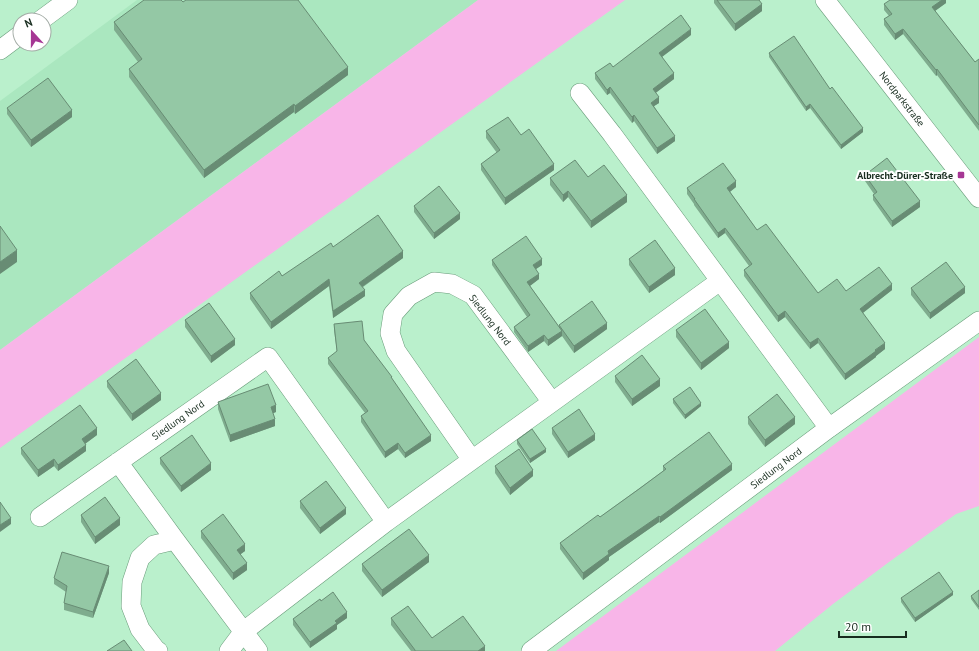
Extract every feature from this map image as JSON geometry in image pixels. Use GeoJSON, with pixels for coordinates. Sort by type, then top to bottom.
{"type":"FeatureCollection","features":[{"type":"Feature","properties":{"kind":"street"},"geometry":{"type":"LineString","coordinates":[[52,12],[68,0]]}},
{"type":"Feature","properties":{"kind":"street","name":"Nordparkstraße"},"geometry":{"type":"LineString","coordinates":[[825,0],[979,198]]}},
{"type":"Feature","properties":{"kind":"street"},"geometry":{"type":"LineString","coordinates":[[0,50],[12,41]]}},
{"type":"Feature","properties":{"kind":"street"},"geometry":{"type":"LineString","coordinates":[[580,93],[612,134],[829,428]]}},
{"type":"Feature","properties":{"kind":"street"},"geometry":{"type":"LineString","coordinates":[[229,651],[244,631],[386,522],[720,281]]}},
{"type":"Feature","properties":{"kind":"street","name":"Siedlung Nord"},"geometry":{"type":"LineString","coordinates":[[472,460],[396,351],[390,333],[393,314],[409,296],[434,282],[452,284],[473,295],[552,402]]}},
{"type":"Feature","properties":{"kind":"street","name":"Siedlung Nord"},"geometry":{"type":"LineString","coordinates":[[531,651],[829,428],[979,321]]}},
{"type":"Feature","properties":{"kind":"street","name":"Siedlung Nord"},"geometry":{"type":"LineString","coordinates":[[40,517],[268,357],[386,522]]}},
{"type":"Feature","properties":{"kind":"street"},"geometry":{"type":"LineString","coordinates":[[118,462],[258,651]]}},
{"type":"Feature","properties":{"kind":"street"},"geometry":{"type":"LineString","coordinates":[[158,651],[140,629],[131,606],[132,582],[140,558],[154,545],[175,540]]}},
{"type":"Feature","properties":{"kind":"shaded area"},"geometry":{"type":"Polygon","coordinates":[[[137,0],[478,0],[0,350],[0,101],[137,0]]]}},
{"type":"Feature","properties":{"kind":"shaded area"},"geometry":{"type":"Polygon","coordinates":[[[478,0],[625,0],[0,448],[0,350],[478,0]]]}},
{"type":"Feature","properties":{"kind":"shaded area"},"geometry":{"type":"Polygon","coordinates":[[[979,337],[979,506],[956,514],[833,604],[775,651],[556,651],[979,337]]]}},
{"type":"Feature","properties":{"kind":"building"},"geometry":{"type":"Polygon","coordinates":[[[144,0],[181,0],[183,2],[186,0],[298,0],[348,67],[295,106],[294,104],[204,170],[129,69],[142,59],[114,22],[144,0]]]}},
{"type":"Feature","properties":{"kind":"building"},"geometry":{"type":"Polygon","coordinates":[[[717,0],[759,0],[762,4],[735,24],[717,0]]]}},
{"type":"Feature","properties":{"kind":"building"},"geometry":{"type":"Polygon","coordinates":[[[890,0],[942,0],[932,7],[975,62],[979,59],[979,125],[937,69],[936,70],[903,29],[895,34],[884,19],[892,14],[884,4],[890,0]]]}},
{"type":"Feature","properties":{"kind":"building"},"geometry":{"type":"Polygon","coordinates":[[[681,15],[691,29],[659,53],[674,73],[653,89],[659,97],[651,103],[675,136],[657,148],[634,115],[632,117],[610,87],[607,90],[595,73],[610,63],[613,67],[681,15]]]}},
{"type":"Feature","properties":{"kind":"building"},"geometry":{"type":"Polygon","coordinates":[[[794,36],[830,89],[832,87],[863,128],[841,145],[810,104],[806,107],[769,53],[794,36]]]}},
{"type":"Feature","properties":{"kind":"building"},"geometry":{"type":"Polygon","coordinates":[[[48,78],[72,110],[31,140],[7,108],[48,78]]]}},
{"type":"Feature","properties":{"kind":"building"},"geometry":{"type":"Polygon","coordinates":[[[508,117],[521,135],[529,129],[554,164],[505,198],[481,164],[500,150],[486,131],[508,117]]]}},
{"type":"Feature","properties":{"kind":"building"},"geometry":{"type":"Polygon","coordinates":[[[887,158],[920,201],[892,221],[873,195],[877,192],[865,175],[887,158]]]}},
{"type":"Feature","properties":{"kind":"building"},"geometry":{"type":"Polygon","coordinates":[[[575,160],[588,177],[604,165],[627,195],[591,221],[568,191],[563,195],[550,178],[575,160]]]}},
{"type":"Feature","properties":{"kind":"building"},"geometry":{"type":"Polygon","coordinates":[[[723,163],[736,181],[727,188],[757,230],[766,224],[818,293],[837,279],[846,291],[879,267],[892,284],[860,309],[885,343],[845,374],[818,338],[810,343],[785,311],[778,316],[744,270],[752,264],[725,228],[718,233],[687,188],[723,163]]]}},
{"type":"Feature","properties":{"kind":"building"},"geometry":{"type":"Polygon","coordinates":[[[439,186],[460,213],[434,233],[414,206],[439,186]]]}},
{"type":"Feature","properties":{"kind":"building"},"geometry":{"type":"Polygon","coordinates":[[[378,215],[403,251],[359,283],[365,290],[333,311],[329,279],[271,322],[250,293],[279,271],[282,276],[331,243],[333,247],[378,215]]]}},
{"type":"Feature","properties":{"kind":"building"},"geometry":{"type":"Polygon","coordinates":[[[0,226],[17,250],[0,262],[0,226]]]}},
{"type":"Feature","properties":{"kind":"building"},"geometry":{"type":"Polygon","coordinates":[[[526,236],[542,259],[533,265],[539,274],[527,282],[562,331],[548,340],[544,335],[528,346],[514,327],[530,315],[492,260],[526,236]]]}},
{"type":"Feature","properties":{"kind":"building"},"geometry":{"type":"Polygon","coordinates":[[[655,240],[675,268],[649,287],[629,259],[655,240]]]}},
{"type":"Feature","properties":{"kind":"building"},"geometry":{"type":"Polygon","coordinates":[[[946,262],[965,287],[930,313],[911,288],[946,262]]]}},
{"type":"Feature","properties":{"kind":"building"},"geometry":{"type":"Polygon","coordinates":[[[592,301],[607,323],[574,346],[559,325],[592,301]]]}},
{"type":"Feature","properties":{"kind":"building"},"geometry":{"type":"Polygon","coordinates":[[[209,303],[235,339],[211,356],[185,320],[209,303]]]}},
{"type":"Feature","properties":{"kind":"building"},"geometry":{"type":"Polygon","coordinates":[[[705,309],[729,342],[701,363],[676,330],[705,309]]]}},
{"type":"Feature","properties":{"kind":"building"},"geometry":{"type":"Polygon","coordinates":[[[362,321],[364,340],[392,377],[431,435],[405,453],[398,443],[385,452],[361,416],[368,411],[328,358],[337,351],[334,324],[362,321]]]}},
{"type":"Feature","properties":{"kind":"building"},"geometry":{"type":"Polygon","coordinates":[[[642,355],[660,379],[632,399],[615,376],[642,355]]]}},
{"type":"Feature","properties":{"kind":"building"},"geometry":{"type":"Polygon","coordinates":[[[136,359],[161,393],[132,414],[107,381],[136,359]]]}},
{"type":"Feature","properties":{"kind":"building"},"geometry":{"type":"Polygon","coordinates":[[[268,384],[276,405],[271,407],[275,419],[230,435],[218,402],[268,384]]]}},
{"type":"Feature","properties":{"kind":"building"},"geometry":{"type":"Polygon","coordinates":[[[690,387],[701,403],[685,415],[673,399],[690,387]]]}},
{"type":"Feature","properties":{"kind":"building"},"geometry":{"type":"Polygon","coordinates":[[[777,394],[795,417],[765,440],[748,417],[777,394]]]}},
{"type":"Feature","properties":{"kind":"building"},"geometry":{"type":"Polygon","coordinates":[[[80,405],[97,428],[82,439],[86,445],[58,465],[54,459],[38,470],[21,448],[80,405]]]}},
{"type":"Feature","properties":{"kind":"building"},"geometry":{"type":"Polygon","coordinates":[[[579,409],[595,434],[568,452],[552,428],[579,409]]]}},
{"type":"Feature","properties":{"kind":"building"},"geometry":{"type":"Polygon","coordinates":[[[532,429],[546,449],[530,459],[517,440],[532,429]]]}},
{"type":"Feature","properties":{"kind":"building"},"geometry":{"type":"Polygon","coordinates":[[[709,432],[732,464],[660,517],[659,516],[608,551],[609,554],[583,573],[560,543],[598,515],[600,517],[666,469],[663,466],[709,432]]]}},
{"type":"Feature","properties":{"kind":"building"},"geometry":{"type":"Polygon","coordinates":[[[192,435],[211,463],[181,486],[160,458],[192,435]]]}},
{"type":"Feature","properties":{"kind":"building"},"geometry":{"type":"Polygon","coordinates":[[[519,449],[533,470],[510,488],[495,466],[519,449]]]}},
{"type":"Feature","properties":{"kind":"building"},"geometry":{"type":"Polygon","coordinates":[[[326,481],[346,508],[320,528],[300,501],[326,481]]]}},
{"type":"Feature","properties":{"kind":"building"},"geometry":{"type":"Polygon","coordinates":[[[105,497],[120,518],[95,537],[81,515],[105,497]]]}},
{"type":"Feature","properties":{"kind":"building"},"geometry":{"type":"Polygon","coordinates":[[[0,502],[11,518],[0,525],[0,502]]]}},
{"type":"Feature","properties":{"kind":"building"},"geometry":{"type":"Polygon","coordinates":[[[223,514],[245,544],[237,550],[247,563],[233,573],[201,531],[223,514]]]}},
{"type":"Feature","properties":{"kind":"building"},"geometry":{"type":"Polygon","coordinates":[[[409,529],[429,555],[382,590],[362,564],[409,529]]]}},
{"type":"Feature","properties":{"kind":"building"},"geometry":{"type":"Polygon","coordinates":[[[62,552],[109,566],[93,612],[64,603],[67,586],[54,578],[62,552]]]}},
{"type":"Feature","properties":{"kind":"building"},"geometry":{"type":"Polygon","coordinates":[[[939,572],[953,592],[915,618],[901,598],[939,572]]]}},
{"type":"Feature","properties":{"kind":"building"},"geometry":{"type":"Polygon","coordinates":[[[979,590],[979,607],[971,596],[979,590]]]}},
{"type":"Feature","properties":{"kind":"building"},"geometry":{"type":"Polygon","coordinates":[[[333,592],[347,612],[335,621],[337,623],[310,642],[293,619],[320,599],[321,601],[333,592]]]}},
{"type":"Feature","properties":{"kind":"building"},"geometry":{"type":"Polygon","coordinates":[[[408,606],[432,638],[463,616],[485,646],[478,651],[415,651],[391,618],[408,606]]]}},
{"type":"Feature","properties":{"kind":"building"},"geometry":{"type":"Polygon","coordinates":[[[124,640],[132,651],[107,651],[124,640]]]}},
{"type":"Feature","properties":{"kind":"place","name":"Albrecht-Dürer-Straße"},"geometry":{"type":"Point","coordinates":[961,175]}}]}
